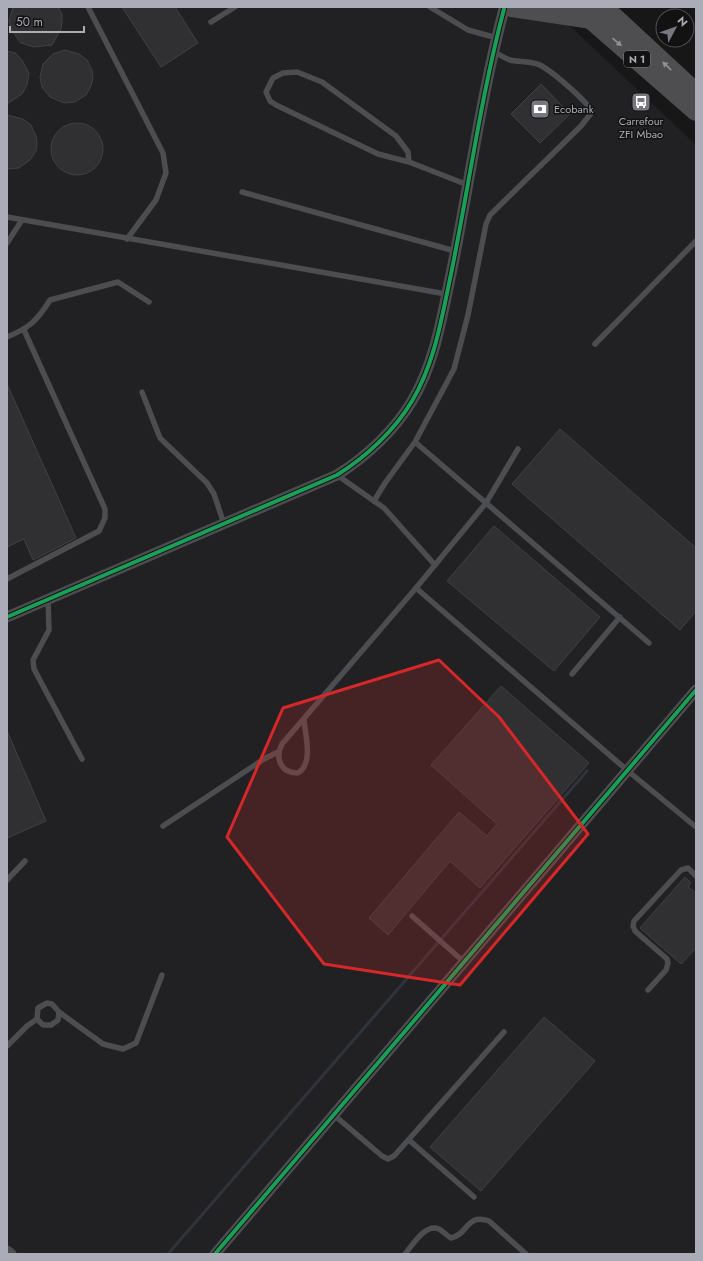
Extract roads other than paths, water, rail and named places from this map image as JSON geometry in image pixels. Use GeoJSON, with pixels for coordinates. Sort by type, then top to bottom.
{"type":"FeatureCollection","features":[{"type":"Feature","properties":{"kind":"highway"},"geometry":{"type":"LineString","coordinates":[[508,8],[590,11]]}},
{"type":"Feature","properties":{"kind":"highway","name":"N 1"},"geometry":{"type":"LineString","coordinates":[[590,11],[696,93]]}},
{"type":"Feature","properties":{"kind":"highway","name":"N 1"},"geometry":{"type":"LineString","coordinates":[[590,11],[696,111]]}},
{"type":"Feature","properties":{"kind":"street"},"geometry":{"type":"LineString","coordinates":[[7,617],[337,475],[350,467],[388,433],[402,417],[413,400],[431,359],[455,251],[493,51],[496,38],[508,8]]}},
{"type":"Feature","properties":{"kind":"street"},"geometry":{"type":"LineString","coordinates":[[215,1254],[696,690]]}},
{"type":"Feature","properties":{"kind":"street"},"geometry":{"type":"LineString","coordinates":[[7,1251],[11,1254]]}},
{"type":"Feature","properties":{"kind":"lane"},"geometry":{"type":"LineString","coordinates":[[88,7],[164,153],[166,173],[156,200],[127,239]]}},
{"type":"Feature","properties":{"kind":"lane"},"geometry":{"type":"LineString","coordinates":[[210,22],[235,7]]}},
{"type":"Feature","properties":{"kind":"lane"},"geometry":{"type":"LineString","coordinates":[[430,7],[468,30],[496,38]]}},
{"type":"Feature","properties":{"kind":"lane"},"geometry":{"type":"LineString","coordinates":[[374,501],[385,482],[415,442],[454,369],[468,315],[486,224],[490,215],[581,126],[592,112],[590,107],[573,91],[545,68],[538,64],[508,59],[493,51]]}},
{"type":"Feature","properties":{"kind":"lane"},"geometry":{"type":"LineString","coordinates":[[410,162],[408,152],[396,136],[322,82],[297,72],[283,73],[273,78],[266,92],[270,101],[276,105],[378,154],[410,162],[468,185]]}},
{"type":"Feature","properties":{"kind":"lane"},"geometry":{"type":"LineString","coordinates":[[242,192],[455,251]]}},
{"type":"Feature","properties":{"kind":"lane"},"geometry":{"type":"LineString","coordinates":[[7,217],[446,294]]}},
{"type":"Feature","properties":{"kind":"lane"},"geometry":{"type":"LineString","coordinates":[[7,243],[22,220]]}},
{"type":"Feature","properties":{"kind":"lane"},"geometry":{"type":"LineString","coordinates":[[595,344],[696,241]]}},
{"type":"Feature","properties":{"kind":"lane"},"geometry":{"type":"LineString","coordinates":[[7,337],[24,330],[38,319],[50,300],[118,282],[149,302]]}},
{"type":"Feature","properties":{"kind":"lane"},"geometry":{"type":"LineString","coordinates":[[7,579],[100,531],[105,518],[105,509],[24,330]]}},
{"type":"Feature","properties":{"kind":"lane"},"geometry":{"type":"LineString","coordinates":[[142,392],[160,438],[207,482],[214,494],[224,524]]}},
{"type":"Feature","properties":{"kind":"lane"},"geometry":{"type":"LineString","coordinates":[[415,442],[650,643]]}},
{"type":"Feature","properties":{"kind":"lane"},"geometry":{"type":"LineString","coordinates":[[304,719],[307,749],[306,760],[302,770],[298,773],[286,771],[278,760],[278,752],[282,744],[416,588],[486,503],[518,450]]}},
{"type":"Feature","properties":{"kind":"lane"},"geometry":{"type":"LineString","coordinates":[[337,475],[384,508],[435,565]]}},
{"type":"Feature","properties":{"kind":"lane"},"geometry":{"type":"LineString","coordinates":[[416,588],[628,771],[696,827]]}},
{"type":"Feature","properties":{"kind":"lane"},"geometry":{"type":"LineString","coordinates":[[48,599],[49,630],[33,660],[34,669],[82,759]]}},
{"type":"Feature","properties":{"kind":"lane"},"geometry":{"type":"LineString","coordinates":[[572,674],[620,617]]}},
{"type":"Feature","properties":{"kind":"lane"},"geometry":{"type":"LineString","coordinates":[[163,826],[264,758],[278,752]]}},
{"type":"Feature","properties":{"kind":"lane"},"geometry":{"type":"LineString","coordinates":[[7,880],[25,861]]}},
{"type":"Feature","properties":{"kind":"lane"},"geometry":{"type":"LineString","coordinates":[[648,990],[666,970],[668,963],[667,959],[635,931],[633,926],[634,922],[681,870],[688,868],[696,876]]}},
{"type":"Feature","properties":{"kind":"lane"},"geometry":{"type":"LineString","coordinates":[[412,916],[464,962]]}},
{"type":"Feature","properties":{"kind":"lane"},"geometry":{"type":"LineString","coordinates":[[59,1012],[58,1020],[51,1025],[43,1025],[37,1019],[36,1014],[42,1005],[52,1004],[59,1012],[103,1044],[123,1049],[136,1043],[162,975]]}},
{"type":"Feature","properties":{"kind":"lane"},"geometry":{"type":"LineString","coordinates":[[7,1046],[27,1026],[37,1019]]}},
{"type":"Feature","properties":{"kind":"lane"},"geometry":{"type":"LineString","coordinates":[[334,1115],[382,1156],[388,1159],[394,1156],[409,1140],[504,1032]]}},
{"type":"Feature","properties":{"kind":"lane"},"geometry":{"type":"LineString","coordinates":[[409,1140],[474,1196]]}},
{"type":"Feature","properties":{"kind":"lane"},"geometry":{"type":"LineString","coordinates":[[404,1254],[426,1230],[432,1228],[439,1229],[452,1238],[456,1238],[472,1221],[482,1219],[489,1221],[526,1254]]}},
{"type":"Feature","properties":{"kind":"waterway"},"geometry":{"type":"LineString","coordinates":[[168,1254],[587,771]]}},
{"type":"Feature","properties":{"kind":"place","name":"Carrefour ZFI Mbao"},"geometry":{"type":"Point","coordinates":[641,102]}},
{"type":"Feature","properties":{"kind":"place","name":"Ecobank"},"geometry":{"type":"Point","coordinates":[540,109]}}]}
